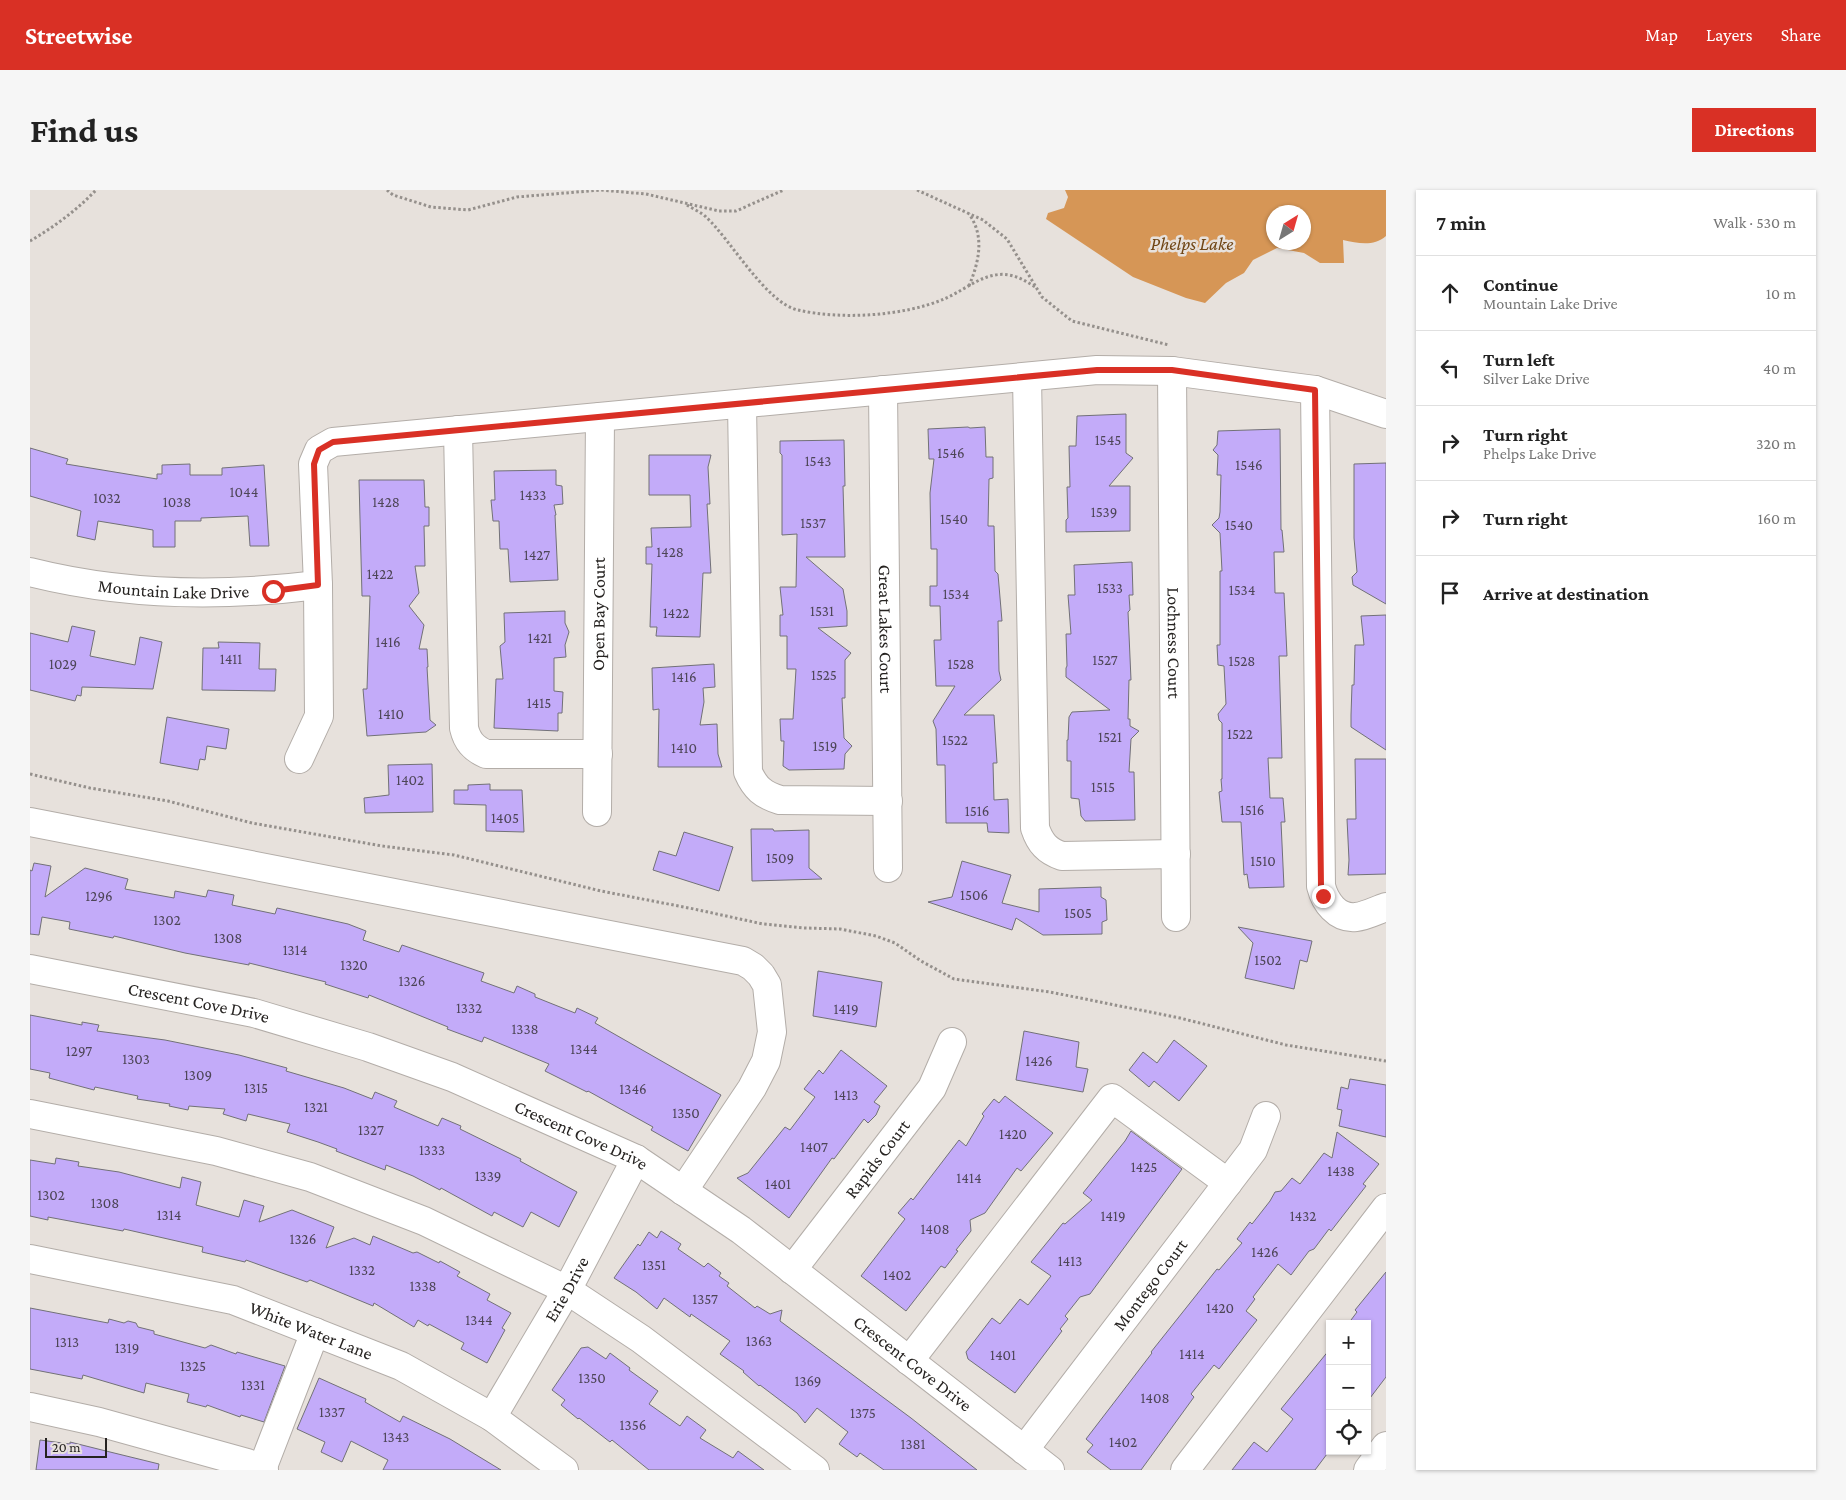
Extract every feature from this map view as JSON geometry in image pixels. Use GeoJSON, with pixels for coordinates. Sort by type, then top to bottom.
{"type":"FeatureCollection","features":[{"type":"Feature","properties":{"kind":"street"},"geometry":{"type":"LineString","coordinates":[[299,759],[319,716],[318,585],[314,464],[319,450],[333,442],[1027,377],[1097,370],[1174,358],[1315,390],[1386,414]]}},
{"type":"Feature","properties":{"kind":"street","name":"Lochness Court"},"geometry":{"type":"LineString","coordinates":[[1174,358],[1176,916]]}},
{"type":"Feature","properties":{"kind":"street"},"geometry":{"type":"LineString","coordinates":[[1027,377],[1035,828],[1038,838],[1044,846],[1062,856],[1176,854]]}},
{"type":"Feature","properties":{"kind":"street","name":"Great Lakes Court"},"geometry":{"type":"LineString","coordinates":[[883,390],[888,868]]}},
{"type":"Feature","properties":{"kind":"street"},"geometry":{"type":"LineString","coordinates":[[1315,390],[1321,886],[1323,896],[1328,905],[1336,912],[1346,916],[1356,917],[1386,907]]}},
{"type":"Feature","properties":{"kind":"street"},"geometry":{"type":"LineString","coordinates":[[742,404],[748,772],[752,782],[760,791],[769,797],[780,800],[888,801]]}},
{"type":"Feature","properties":{"kind":"street","name":"Open Bay Court"},"geometry":{"type":"LineString","coordinates":[[597,812],[600,417]]}},
{"type":"Feature","properties":{"kind":"street"},"geometry":{"type":"LineString","coordinates":[[458,430],[464,728],[466,737],[478,750],[486,754],[598,754]]}},
{"type":"Feature","properties":{"kind":"street","name":"Mountain Lake Drive"},"geometry":{"type":"LineString","coordinates":[[30,572],[92,584],[182,593],[255,592],[318,585]]}},
{"type":"Feature","properties":{"kind":"street"},"geometry":{"type":"LineString","coordinates":[[30,822],[743,961],[753,967],[767,985],[772,1032],[766,1062],[752,1088],[683,1191]]}},
{"type":"Feature","properties":{"kind":"street","name":"Crescent Cove Drive"},"geometry":{"type":"LineString","coordinates":[[30,969],[254,1013],[368,1047],[452,1077],[636,1159],[741,1230],[1050,1470]]}},
{"type":"Feature","properties":{"kind":"street","name":"Rapids Court"},"geometry":{"type":"LineString","coordinates":[[792,1270],[932,1088],[952,1042]]}},
{"type":"Feature","properties":{"kind":"street"},"geometry":{"type":"LineString","coordinates":[[909,1361],[1112,1098],[1228,1182]]}},
{"type":"Feature","properties":{"kind":"street"},"geometry":{"type":"LineString","coordinates":[[30,1114],[216,1150],[310,1177],[424,1221],[567,1290],[641,1339],[815,1470]]}},
{"type":"Feature","properties":{"kind":"street","name":"Montego Court"},"geometry":{"type":"LineString","coordinates":[[1024,1450],[1253,1150],[1266,1116]]}},
{"type":"Feature","properties":{"kind":"street","name":"Erie Drive"},"geometry":{"type":"LineString","coordinates":[[492,1417],[567,1290],[636,1159]]}},
{"type":"Feature","properties":{"kind":"street"},"geometry":{"type":"LineString","coordinates":[[1185,1470],[1386,1208]]}},
{"type":"Feature","properties":{"kind":"street","name":"White Water Lane"},"geometry":{"type":"LineString","coordinates":[[30,1259],[233,1300],[315,1332],[401,1366],[492,1417],[564,1470]]}},
{"type":"Feature","properties":{"kind":"street"},"geometry":{"type":"LineString","coordinates":[[30,1407],[99,1422],[263,1469],[315,1332]]}},
{"type":"Feature","properties":{"kind":"street"},"geometry":{"type":"LineString","coordinates":[[1368,1470],[1386,1446]]}},
{"type":"Feature","properties":{"kind":"path"},"geometry":{"type":"LineString","coordinates":[[30,241],[47,232],[96,190]]}},
{"type":"Feature","properties":{"kind":"path"},"geometry":{"type":"LineString","coordinates":[[386,190],[393,195],[431,207],[468,210],[517,197],[600,190],[646,194],[719,211],[736,211],[784,190]]}},
{"type":"Feature","properties":{"kind":"path"},"geometry":{"type":"LineString","coordinates":[[917,190],[983,220],[1007,239],[1042,297],[1072,321],[1157,344],[1174,358]]}},
{"type":"Feature","properties":{"kind":"path"},"geometry":{"type":"LineString","coordinates":[[684,203],[705,216],[757,278],[787,306],[797,310],[826,314],[869,315],[916,308],[944,299],[983,278],[996,275],[1010,274],[1023,279],[1037,288]]}},
{"type":"Feature","properties":{"kind":"path"},"geometry":{"type":"LineString","coordinates":[[968,286],[974,273],[979,246],[979,233],[969,213]]}},
{"type":"Feature","properties":{"kind":"path"},"geometry":{"type":"LineString","coordinates":[[30,774],[90,788],[168,802],[261,825],[382,846],[454,855],[601,891],[694,908],[763,924],[840,930],[876,936],[894,943],[954,979],[1050,992],[1180,1018],[1286,1045],[1386,1060]]}},
{"type":"Feature","properties":{"kind":"water","name":"Phelps Lake"},"geometry":{"type":"Polygon","coordinates":[[[1065,190],[1386,190],[1386,236],[1371,243],[1343,240],[1344,263],[1320,263],[1304,253],[1288,250],[1311,250],[1311,205],[1266,205],[1266,250],[1273,250],[1253,260],[1244,273],[1226,283],[1205,303],[1186,298],[1133,277],[1046,219],[1048,213],[1064,208],[1068,197],[1065,190]]]}},
{"type":"Feature","properties":{"kind":"building"},"geometry":{"type":"Polygon","coordinates":[[[1126,414],[1126,453],[1133,458],[1109,486],[1130,486],[1130,531],[1066,532],[1066,520],[1068,518],[1067,487],[1070,487],[1069,446],[1076,446],[1077,416],[1126,414]]]}},
{"type":"Feature","properties":{"kind":"building"},"geometry":{"type":"Polygon","coordinates":[[[985,427],[986,457],[993,457],[993,478],[989,479],[988,526],[994,526],[995,571],[998,574],[1002,621],[998,621],[999,671],[1001,680],[964,715],[994,715],[997,763],[993,763],[994,800],[1008,799],[1009,833],[988,832],[987,823],[946,823],[945,765],[937,765],[936,729],[933,721],[955,686],[936,686],[934,640],[941,640],[940,606],[930,606],[930,586],[937,586],[937,549],[931,549],[930,493],[934,459],[929,459],[928,429],[985,427]]]}},
{"type":"Feature","properties":{"kind":"building"},"geometry":{"type":"Polygon","coordinates":[[[1280,429],[1281,530],[1284,552],[1274,552],[1275,593],[1284,593],[1287,656],[1279,656],[1282,758],[1268,758],[1270,798],[1283,798],[1285,822],[1281,822],[1284,887],[1249,888],[1247,874],[1244,875],[1241,822],[1222,822],[1219,792],[1222,791],[1222,723],[1219,720],[1218,714],[1226,704],[1224,666],[1218,665],[1217,645],[1220,645],[1220,571],[1222,571],[1220,533],[1212,525],[1219,518],[1221,475],[1217,475],[1218,455],[1213,450],[1217,445],[1218,431],[1280,429]]]}},
{"type":"Feature","properties":{"kind":"building"},"geometry":{"type":"Polygon","coordinates":[[[844,440],[845,557],[806,557],[843,589],[847,611],[847,626],[818,628],[851,653],[845,660],[845,698],[842,698],[844,738],[852,746],[845,754],[844,769],[789,770],[783,766],[784,741],[781,741],[780,719],[793,719],[796,669],[787,669],[787,636],[780,636],[780,615],[783,615],[780,587],[796,587],[797,534],[782,535],[782,455],[780,453],[780,441],[844,440]]]}},
{"type":"Feature","properties":{"kind":"building"},"geometry":{"type":"Polygon","coordinates":[[[30,448],[68,459],[66,464],[157,479],[157,474],[162,474],[162,465],[190,464],[190,475],[222,475],[222,468],[264,465],[269,546],[250,546],[248,516],[201,518],[201,521],[175,521],[175,547],[153,547],[153,530],[98,521],[95,540],[77,536],[81,511],[30,496],[30,448]]]}},
{"type":"Feature","properties":{"kind":"building"},"geometry":{"type":"Polygon","coordinates":[[[649,455],[711,455],[708,467],[710,504],[707,504],[711,573],[703,573],[700,637],[656,636],[657,627],[650,627],[652,564],[646,564],[646,547],[652,547],[651,528],[691,527],[690,495],[649,495],[649,455]]]}},
{"type":"Feature","properties":{"kind":"building"},"geometry":{"type":"Polygon","coordinates":[[[1386,463],[1386,604],[1353,585],[1352,577],[1357,572],[1354,538],[1354,464],[1386,463]]]}},
{"type":"Feature","properties":{"kind":"building"},"geometry":{"type":"Polygon","coordinates":[[[556,470],[556,485],[562,486],[563,504],[554,505],[558,580],[510,582],[508,549],[500,549],[499,521],[493,521],[491,500],[495,500],[494,471],[556,470]]]}},
{"type":"Feature","properties":{"kind":"building"},"geometry":{"type":"Polygon","coordinates":[[[359,480],[424,480],[425,507],[429,507],[429,526],[424,526],[425,566],[415,566],[419,593],[409,606],[424,625],[419,649],[427,649],[430,720],[436,725],[426,732],[367,736],[363,689],[367,689],[370,596],[362,596],[359,480]]]}},
{"type":"Feature","properties":{"kind":"building"},"geometry":{"type":"Polygon","coordinates":[[[1132,562],[1133,595],[1129,595],[1130,610],[1128,612],[1131,680],[1129,680],[1128,719],[1130,719],[1130,726],[1139,731],[1131,739],[1129,772],[1134,772],[1135,820],[1085,821],[1081,816],[1079,799],[1071,798],[1071,761],[1067,761],[1069,717],[1072,712],[1110,710],[1066,677],[1066,634],[1071,634],[1068,595],[1075,595],[1074,565],[1132,562]]]}},
{"type":"Feature","properties":{"kind":"building"},"geometry":{"type":"Polygon","coordinates":[[[565,611],[565,623],[569,632],[565,645],[566,657],[554,658],[554,691],[563,692],[562,713],[558,713],[558,731],[494,728],[496,679],[503,679],[500,646],[505,642],[504,613],[565,611]]]}},
{"type":"Feature","properties":{"kind":"building"},"geometry":{"type":"Polygon","coordinates":[[[1386,615],[1386,750],[1351,727],[1351,715],[1355,645],[1364,645],[1361,616],[1386,615]]]}},
{"type":"Feature","properties":{"kind":"building"},"geometry":{"type":"Polygon","coordinates":[[[72,626],[95,631],[90,656],[135,665],[140,637],[162,642],[153,689],[82,687],[81,696],[77,695],[75,701],[30,690],[30,633],[68,642],[72,626]]]}},
{"type":"Feature","properties":{"kind":"building"},"geometry":{"type":"Polygon","coordinates":[[[218,642],[260,643],[259,669],[276,669],[275,691],[202,690],[203,648],[219,648],[218,642]]]}},
{"type":"Feature","properties":{"kind":"building"},"geometry":{"type":"Polygon","coordinates":[[[714,664],[715,687],[703,688],[704,702],[700,725],[717,724],[718,754],[722,767],[658,767],[659,709],[653,710],[652,668],[714,664]]]}},
{"type":"Feature","properties":{"kind":"building"},"geometry":{"type":"Polygon","coordinates":[[[167,717],[229,729],[226,749],[207,746],[205,760],[200,759],[198,770],[160,763],[167,717]]]}},
{"type":"Feature","properties":{"kind":"building"},"geometry":{"type":"Polygon","coordinates":[[[1355,759],[1386,759],[1386,874],[1348,875],[1347,819],[1356,819],[1355,759]]]}},
{"type":"Feature","properties":{"kind":"building"},"geometry":{"type":"Polygon","coordinates":[[[432,764],[433,812],[365,813],[364,798],[389,795],[388,765],[432,764]]]}},
{"type":"Feature","properties":{"kind":"building"},"geometry":{"type":"Polygon","coordinates":[[[490,784],[490,790],[522,790],[524,832],[486,831],[486,805],[454,804],[454,790],[468,790],[468,785],[490,784]]]}},
{"type":"Feature","properties":{"kind":"building"},"geometry":{"type":"Polygon","coordinates":[[[751,829],[773,829],[774,831],[809,830],[809,868],[822,879],[752,881],[751,829]]]}},
{"type":"Feature","properties":{"kind":"building"},"geometry":{"type":"Polygon","coordinates":[[[684,832],[733,847],[719,891],[653,870],[659,851],[676,856],[684,832]]]}},
{"type":"Feature","properties":{"kind":"building"},"geometry":{"type":"Polygon","coordinates":[[[962,861],[1011,875],[1002,903],[1039,912],[1039,889],[1101,887],[1101,897],[1106,900],[1107,920],[1102,922],[1102,934],[1043,935],[1016,918],[1012,930],[928,902],[952,897],[962,861]]]}},
{"type":"Feature","properties":{"kind":"building"},"geometry":{"type":"Polygon","coordinates":[[[34,863],[51,866],[45,897],[85,868],[128,879],[125,889],[174,898],[175,891],[206,897],[208,890],[234,895],[232,905],[275,914],[277,908],[348,924],[366,931],[363,940],[399,952],[402,945],[484,973],[481,981],[514,993],[517,986],[535,994],[535,997],[575,1013],[577,1008],[598,1018],[595,1023],[721,1095],[688,1151],[651,1130],[653,1127],[588,1091],[545,1071],[549,1064],[484,1037],[482,1042],[447,1029],[448,1027],[369,995],[368,998],[325,984],[326,982],[249,963],[249,965],[185,953],[114,936],[113,938],[69,929],[70,922],[42,917],[39,935],[30,934],[30,870],[32,871],[34,863]]]}},
{"type":"Feature","properties":{"kind":"building"},"geometry":{"type":"Polygon","coordinates":[[[1238,927],[1312,941],[1307,962],[1300,960],[1294,989],[1245,978],[1253,943],[1238,927]]]}},
{"type":"Feature","properties":{"kind":"building"},"geometry":{"type":"Polygon","coordinates":[[[818,971],[882,982],[876,1027],[813,1016],[818,971]]]}},
{"type":"Feature","properties":{"kind":"building"},"geometry":{"type":"Polygon","coordinates":[[[30,1015],[82,1025],[82,1022],[99,1025],[97,1031],[165,1040],[239,1055],[287,1068],[286,1071],[344,1088],[372,1099],[375,1092],[397,1101],[394,1107],[438,1126],[442,1118],[461,1126],[460,1129],[521,1159],[520,1161],[577,1192],[559,1227],[531,1212],[523,1227],[494,1212],[492,1216],[441,1188],[440,1190],[386,1165],[385,1170],[336,1151],[337,1149],[287,1132],[290,1124],[248,1114],[246,1121],[223,1114],[225,1109],[189,1106],[188,1110],[169,1106],[170,1104],[137,1099],[138,1096],[95,1087],[94,1090],[49,1078],[50,1073],[30,1069],[30,1015]]]}},
{"type":"Feature","properties":{"kind":"building"},"geometry":{"type":"Polygon","coordinates":[[[1024,1031],[1079,1042],[1076,1067],[1088,1069],[1083,1092],[1016,1080],[1024,1031]]]}},
{"type":"Feature","properties":{"kind":"building"},"geometry":{"type":"Polygon","coordinates":[[[1174,1040],[1207,1066],[1179,1101],[1154,1081],[1149,1087],[1129,1070],[1143,1052],[1157,1063],[1174,1040]]]}},
{"type":"Feature","properties":{"kind":"building"},"geometry":{"type":"Polygon","coordinates":[[[841,1050],[887,1086],[874,1102],[880,1106],[876,1115],[868,1123],[864,1119],[834,1159],[832,1158],[789,1218],[737,1178],[748,1173],[785,1127],[790,1130],[815,1097],[804,1089],[819,1070],[823,1074],[841,1050]]]}},
{"type":"Feature","properties":{"kind":"building"},"geometry":{"type":"Polygon","coordinates":[[[1350,1079],[1386,1085],[1386,1137],[1339,1126],[1342,1110],[1337,1109],[1341,1087],[1348,1089],[1350,1079]]]}},
{"type":"Feature","properties":{"kind":"building"},"geometry":{"type":"Polygon","coordinates":[[[1005,1096],[1053,1133],[1021,1171],[1017,1168],[985,1213],[970,1220],[971,1231],[956,1250],[958,1251],[945,1268],[941,1266],[906,1311],[861,1276],[905,1219],[898,1213],[911,1198],[913,1200],[959,1140],[966,1146],[984,1116],[982,1114],[994,1099],[999,1103],[1005,1096]]]}},
{"type":"Feature","properties":{"kind":"building"},"geometry":{"type":"Polygon","coordinates":[[[1131,1131],[1182,1169],[1090,1294],[1080,1297],[1065,1316],[1068,1319],[1060,1329],[1062,1331],[1015,1393],[968,1359],[966,1352],[992,1318],[1000,1324],[1020,1299],[1028,1305],[1051,1276],[1031,1262],[1063,1223],[1065,1224],[1092,1200],[1083,1193],[1131,1131]]]}},
{"type":"Feature","properties":{"kind":"building"},"geometry":{"type":"Polygon","coordinates":[[[1337,1132],[1379,1164],[1363,1184],[1366,1186],[1331,1231],[1329,1229],[1291,1275],[1278,1264],[1253,1297],[1255,1299],[1246,1311],[1257,1320],[1219,1369],[1214,1365],[1191,1394],[1194,1397],[1141,1470],[1111,1470],[1087,1452],[1093,1445],[1086,1439],[1151,1352],[1217,1269],[1219,1270],[1242,1243],[1237,1239],[1250,1222],[1252,1224],[1275,1192],[1281,1191],[1292,1178],[1300,1184],[1324,1153],[1332,1158],[1337,1132]]]}},
{"type":"Feature","properties":{"kind":"building"},"geometry":{"type":"Polygon","coordinates":[[[56,1158],[79,1162],[78,1166],[119,1172],[180,1188],[182,1177],[201,1182],[196,1205],[239,1217],[244,1200],[264,1206],[259,1222],[292,1210],[334,1227],[326,1248],[354,1238],[370,1245],[373,1236],[413,1253],[417,1252],[439,1263],[440,1261],[460,1272],[457,1276],[490,1294],[487,1300],[511,1313],[502,1328],[505,1330],[487,1363],[461,1349],[464,1343],[429,1324],[428,1326],[418,1320],[414,1327],[374,1303],[373,1306],[310,1280],[307,1282],[246,1260],[245,1262],[202,1252],[203,1247],[124,1229],[123,1231],[48,1217],[48,1220],[30,1216],[30,1160],[55,1164],[56,1158]]]}},
{"type":"Feature","properties":{"kind":"building"},"geometry":{"type":"Polygon","coordinates":[[[661,1231],[681,1244],[678,1249],[704,1267],[708,1263],[721,1273],[719,1276],[729,1283],[727,1286],[755,1308],[757,1306],[770,1314],[782,1310],[780,1321],[911,1418],[977,1470],[884,1470],[860,1453],[857,1457],[839,1444],[848,1432],[817,1408],[805,1423],[797,1413],[759,1386],[744,1371],[720,1354],[730,1341],[691,1314],[690,1317],[664,1298],[657,1309],[636,1292],[614,1278],[649,1232],[657,1238],[661,1231]]]}},
{"type":"Feature","properties":{"kind":"building"},"geometry":{"type":"Polygon","coordinates":[[[1386,1272],[1386,1377],[1371,1397],[1371,1320],[1351,1320],[1357,1312],[1355,1310],[1386,1272]]]}},
{"type":"Feature","properties":{"kind":"building"},"geometry":{"type":"Polygon","coordinates":[[[30,1308],[108,1323],[109,1319],[124,1323],[128,1321],[136,1323],[138,1327],[154,1331],[154,1334],[205,1348],[211,1345],[236,1354],[237,1352],[285,1366],[264,1422],[241,1415],[240,1417],[207,1405],[206,1407],[187,1402],[189,1394],[146,1383],[144,1393],[83,1375],[82,1379],[30,1369],[30,1308]]]}},
{"type":"Feature","properties":{"kind":"building"},"geometry":{"type":"Polygon","coordinates":[[[588,1347],[606,1359],[610,1353],[630,1368],[629,1370],[658,1391],[649,1404],[680,1426],[687,1416],[706,1430],[700,1438],[733,1458],[738,1451],[764,1470],[649,1470],[612,1440],[610,1442],[561,1405],[565,1400],[552,1390],[581,1348],[588,1347]]]}},
{"type":"Feature","properties":{"kind":"building"},"geometry":{"type":"Polygon","coordinates":[[[1326,1354],[1326,1455],[1315,1470],[1232,1470],[1254,1442],[1267,1452],[1293,1419],[1281,1409],[1326,1354]]]}},
{"type":"Feature","properties":{"kind":"building"},"geometry":{"type":"Polygon","coordinates":[[[319,1378],[366,1399],[365,1402],[400,1422],[403,1416],[450,1439],[501,1470],[383,1470],[388,1460],[351,1441],[342,1462],[321,1452],[325,1442],[297,1429],[319,1378]]]}},
{"type":"Feature","properties":{"kind":"building"},"geometry":{"type":"Polygon","coordinates":[[[40,1440],[70,1444],[70,1442],[159,1464],[158,1470],[36,1470],[40,1440]]]}},
{"type":"Feature","properties":{"kind":"route"},"geometry":{"type":"LineString","coordinates":[[273,591],[318,585],[314,464],[315,456],[319,450],[326,444],[333,442],[1097,370],[1172,370],[1315,390],[1321,886],[1323,896]]}}]}
